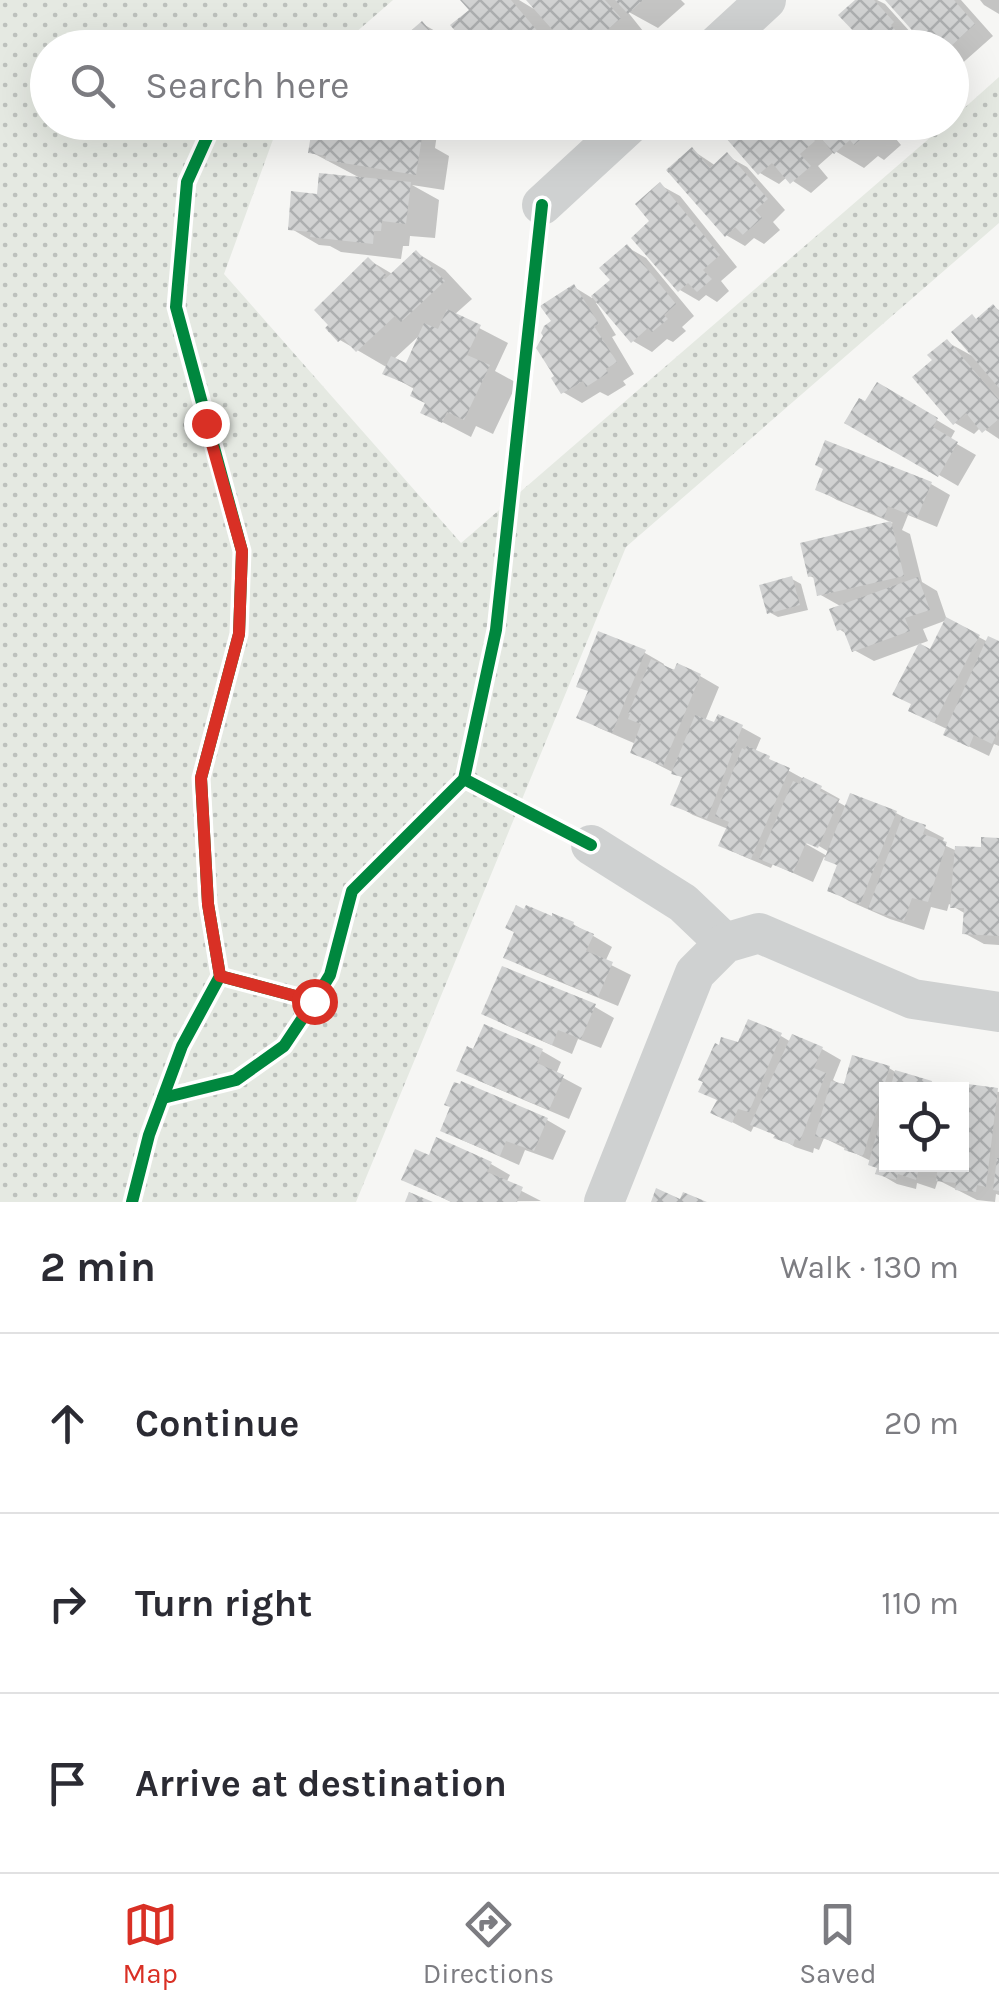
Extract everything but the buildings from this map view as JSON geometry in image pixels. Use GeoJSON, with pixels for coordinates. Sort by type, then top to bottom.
{"type":"FeatureCollection","features":[{"type":"Feature","properties":{"kind":"street"},"geometry":{"type":"LineString","coordinates":[[734,30],[766,0]]}},
{"type":"Feature","properties":{"kind":"street"},"geometry":{"type":"LineString","coordinates":[[542,205],[612,140]]}},
{"type":"Feature","properties":{"kind":"street"},"geometry":{"type":"LineString","coordinates":[[591,844],[683,903],[725,943]]}},
{"type":"Feature","properties":{"kind":"street"},"geometry":{"type":"LineString","coordinates":[[604,1202],[695,972],[725,943],[758,933],[913,999],[999,1012]]}},
{"type":"Feature","properties":{"kind":"shaded area"},"geometry":{"type":"Polygon","coordinates":[[[0,0],[393,0],[359,30],[30,30],[30,140],[273,140],[224,274],[461,543],[927,140],[969,140],[969,104],[999,77],[999,223],[626,547],[356,1202],[0,1202],[0,0]]]}},
{"type":"Feature","properties":{"kind":"cycle path"},"geometry":{"type":"LineString","coordinates":[[132,1202],[149,1135],[182,1046],[220,976],[208,904],[201,778],[239,634],[242,551],[176,307],[187,182],[206,140]]}},
{"type":"Feature","properties":{"kind":"cycle path"},"geometry":{"type":"LineString","coordinates":[[220,976],[314,1001],[330,975],[352,891],[464,779],[496,630],[542,205]]}},
{"type":"Feature","properties":{"kind":"cycle path"},"geometry":{"type":"LineString","coordinates":[[464,779],[591,845]]}},
{"type":"Feature","properties":{"kind":"cycle path"},"geometry":{"type":"LineString","coordinates":[[163,1098],[236,1080],[284,1046],[314,1001]]}},
{"type":"Feature","properties":{"kind":"route"},"geometry":{"type":"LineString","coordinates":[[206,423],[242,551],[239,634],[201,778],[208,904],[220,976],[314,1001]]}}]}
